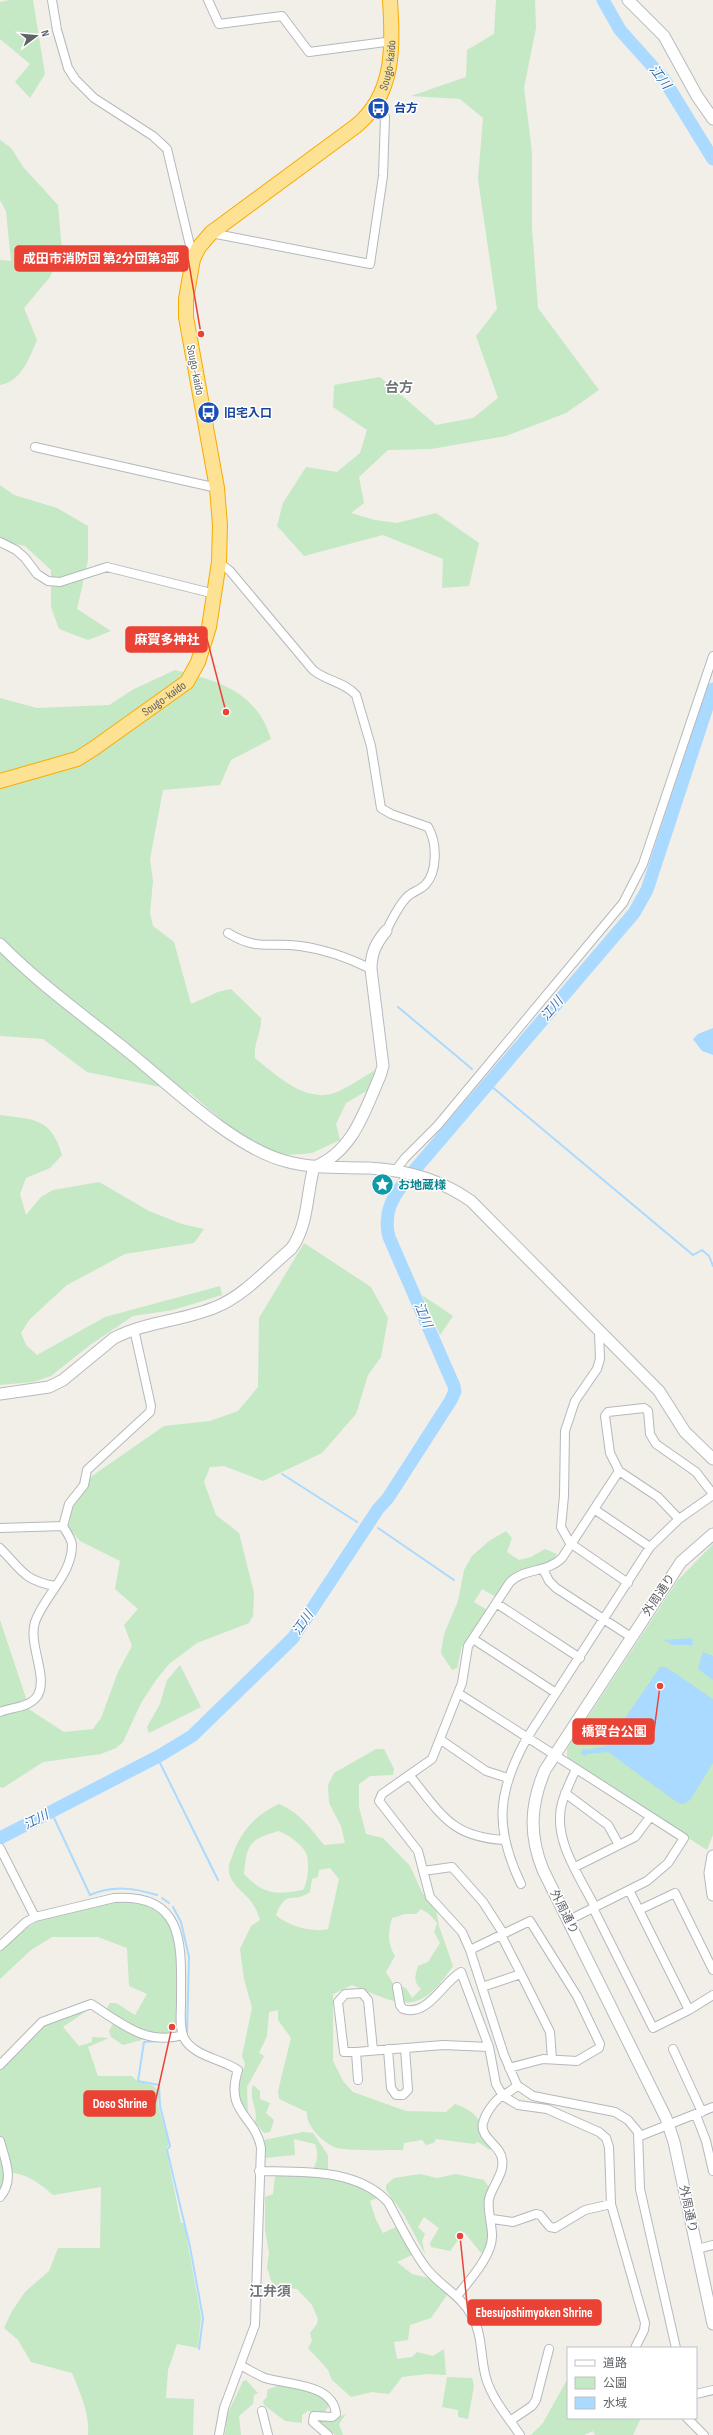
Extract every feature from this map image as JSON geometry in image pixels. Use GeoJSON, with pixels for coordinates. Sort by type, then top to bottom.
{"type":"FeatureCollection","features":[{"type":"Feature","properties":{"kind":"highway","name":"Sougo-kaido"},"geometry":{"type":"LineString","coordinates":[[0,781],[76,759],[187,682],[206,643],[219,562],[220,525],[217,488],[186,316],[186,299],[193,259],[199,248],[211,233],[356,126],[373,110],[386,83],[393,41],[390,0]]}},
{"type":"Feature","properties":{"kind":"street"},"geometry":{"type":"LineString","coordinates":[[52,0],[57,30],[68,68],[75,78],[94,98],[153,136],[167,149],[193,259]]}},
{"type":"Feature","properties":{"kind":"street"},"geometry":{"type":"LineString","coordinates":[[208,0],[219,24],[282,16],[308,52],[393,41]]}},
{"type":"Feature","properties":{"kind":"street"},"geometry":{"type":"LineString","coordinates":[[628,0],[664,36],[690,85],[713,119]]}},
{"type":"Feature","properties":{"kind":"street"},"geometry":{"type":"LineString","coordinates":[[211,233],[370,264],[383,176],[385,117],[373,110]]}},
{"type":"Feature","properties":{"kind":"street"},"geometry":{"type":"LineString","coordinates":[[35,447],[217,488]]}},
{"type":"Feature","properties":{"kind":"street"},"geometry":{"type":"LineString","coordinates":[[0,542],[16,550],[25,558],[37,574],[48,581],[60,582],[106,567],[215,594]]}},
{"type":"Feature","properties":{"kind":"street"},"geometry":{"type":"LineString","coordinates":[[0,1394],[49,1386],[63,1380],[114,1338],[134,1329],[204,1312],[229,1301],[291,1249],[304,1223],[314,1167],[341,1148],[353,1136],[383,1066],[371,968],[371,955],[377,942],[386,931],[402,902],[407,896],[425,885],[434,870],[432,834],[428,827],[392,814],[382,808],[371,746],[356,695],[350,688],[321,677],[313,670],[230,571],[219,562]]}},
{"type":"Feature","properties":{"kind":"street"},"geometry":{"type":"LineString","coordinates":[[399,1171],[404,1158],[438,1125],[623,903],[643,864],[713,656]]}},
{"type":"Feature","properties":{"kind":"street"},"geometry":{"type":"LineString","coordinates":[[228,933],[253,945],[301,946],[353,960],[371,968]]}},
{"type":"Feature","properties":{"kind":"street"},"geometry":{"type":"LineString","coordinates":[[0,944],[96,1025],[238,1140],[284,1161],[314,1167],[399,1171],[422,1176],[454,1190],[479,1208],[599,1332],[659,1391],[689,1438],[713,1459]]}},
{"type":"Feature","properties":{"kind":"street"},"geometry":{"type":"LineString","coordinates":[[0,1712],[28,1704],[38,1694],[40,1680],[33,1632],[36,1621],[71,1556],[72,1544],[63,1526],[69,1504],[84,1485],[87,1470],[150,1412],[151,1406],[134,1329]]}},
{"type":"Feature","properties":{"kind":"street"},"geometry":{"type":"LineString","coordinates":[[599,1332],[600,1359],[597,1369],[575,1402],[564,1431],[564,1496],[561,1527],[565,1538],[572,1545],[628,1582]]}},
{"type":"Feature","properties":{"kind":"street"},"geometry":{"type":"LineString","coordinates":[[522,1884],[504,1840],[503,1811],[508,1778],[527,1738],[580,1658],[650,1547],[679,1518],[713,1495],[696,1472],[656,1444],[650,1434],[648,1411],[644,1408],[610,1410],[605,1416],[610,1453],[619,1471],[658,1497],[679,1518]]}},
{"type":"Feature","properties":{"kind":"street"},"geometry":{"type":"LineString","coordinates":[[619,1471],[594,1508],[572,1545],[557,1563],[514,1578],[473,1638],[466,1653],[464,1675],[441,1740],[432,1759],[410,1776],[382,1794],[379,1801],[416,1847],[429,1894],[457,1924],[470,1950],[509,2068],[517,2085],[533,2096],[622,2115],[633,2124],[640,2136],[638,2167],[640,2189],[676,2347]]}},
{"type":"Feature","properties":{"kind":"street"},"geometry":{"type":"LineString","coordinates":[[594,1508],[650,1547]]}},
{"type":"Feature","properties":{"kind":"street"},"geometry":{"type":"LineString","coordinates":[[0,1528],[63,1526]]}},
{"type":"Feature","properties":{"kind":"street","name":"外周通り"},"geometry":{"type":"LineString","coordinates":[[713,1534],[681,1562],[554,1755],[545,1770],[535,1795],[532,1815],[533,1834],[543,1870],[657,2097],[669,2126],[713,2324]]}},
{"type":"Feature","properties":{"kind":"street"},"geometry":{"type":"LineString","coordinates":[[0,1548],[24,1575],[37,1582],[55,1586]]}},
{"type":"Feature","properties":{"kind":"street"},"geometry":{"type":"LineString","coordinates":[[543,1569],[552,1585],[631,1637]]}},
{"type":"Feature","properties":{"kind":"street"},"geometry":{"type":"LineString","coordinates":[[496,1603],[580,1658]]}},
{"type":"Feature","properties":{"kind":"street"},"geometry":{"type":"LineString","coordinates":[[473,1638],[556,1693]]}},
{"type":"Feature","properties":{"kind":"street"},"geometry":{"type":"LineString","coordinates":[[458,1693],[684,1838],[661,1870],[629,1890],[569,1920]]}},
{"type":"Feature","properties":{"kind":"street"},"geometry":{"type":"LineString","coordinates":[[441,1740],[486,1771],[508,1778]]}},
{"type":"Feature","properties":{"kind":"street"},"geometry":{"type":"LineString","coordinates":[[576,1769],[561,1805],[560,1826],[564,1842],[594,1908],[653,2028],[689,2010],[713,1995]]}},
{"type":"Feature","properties":{"kind":"street"},"geometry":{"type":"LineString","coordinates":[[410,1776],[436,1808],[461,1831],[475,1837],[504,1840]]}},
{"type":"Feature","properties":{"kind":"street"},"geometry":{"type":"LineString","coordinates":[[565,1793],[608,1824],[619,1845]]}},
{"type":"Feature","properties":{"kind":"street"},"geometry":{"type":"LineString","coordinates":[[575,1867],[635,1837],[650,1817]]}},
{"type":"Feature","properties":{"kind":"street"},"geometry":{"type":"LineString","coordinates":[[0,1848],[35,1917]]}},
{"type":"Feature","properties":{"kind":"street"},"geometry":{"type":"LineString","coordinates":[[713,1856],[710,1873],[713,1896]]}},
{"type":"Feature","properties":{"kind":"street"},"geometry":{"type":"LineString","coordinates":[[423,1871],[452,1867],[483,1902],[502,1934],[550,2032],[552,2059]]}},
{"type":"Feature","properties":{"kind":"street"},"geometry":{"type":"LineString","coordinates":[[629,1890],[689,2010]]}},
{"type":"Feature","properties":{"kind":"street"},"geometry":{"type":"LineString","coordinates":[[640,1910],[675,1893],[713,1970]]}},
{"type":"Feature","properties":{"kind":"street"},"geometry":{"type":"LineString","coordinates":[[0,1946],[26,1922],[35,1917],[114,1898],[126,1897],[150,1902],[164,1910],[174,1922],[180,1944],[181,2024],[183,2034],[196,2051],[227,2062],[238,2070],[235,2083],[235,2097],[241,2112],[260,2141],[259,2171],[261,2204],[256,2316],[253,2333],[224,2408],[219,2435]]}},
{"type":"Feature","properties":{"kind":"street"},"geometry":{"type":"LineString","coordinates":[[470,1950],[530,1921],[577,1996],[600,2044],[599,2048],[577,2061],[552,2059],[537,2060],[509,2068]]}},
{"type":"Feature","properties":{"kind":"street"},"geometry":{"type":"LineString","coordinates":[[397,1987],[400,2005],[403,2009],[412,2011],[425,2006],[461,1972],[489,2046],[496,2084],[503,2096],[518,2106],[547,2109],[603,2135],[609,2147],[611,2204],[645,2323],[644,2330],[636,2347]]}},
{"type":"Feature","properties":{"kind":"street"},"geometry":{"type":"LineString","coordinates":[[482,1987],[521,1974]]}},
{"type":"Feature","properties":{"kind":"street"},"geometry":{"type":"LineString","coordinates":[[373,2050],[368,2000],[362,1993],[345,1994],[338,2002],[344,2052],[356,2052],[443,2045],[489,2046]]}},
{"type":"Feature","properties":{"kind":"street"},"geometry":{"type":"LineString","coordinates":[[0,2065],[42,2022],[90,2004],[148,2037],[162,2039],[183,2034]]}},
{"type":"Feature","properties":{"kind":"street"},"geometry":{"type":"LineString","coordinates":[[388,2049],[391,2088],[396,2095],[403,2095],[408,2090],[405,2048]]}},
{"type":"Feature","properties":{"kind":"street"},"geometry":{"type":"LineString","coordinates":[[673,2049],[699,2113],[713,2171]]}},
{"type":"Feature","properties":{"kind":"street"},"geometry":{"type":"LineString","coordinates":[[356,2052],[358,2080]]}},
{"type":"Feature","properties":{"kind":"street"},"geometry":{"type":"LineString","coordinates":[[458,2296],[474,2275],[492,2240],[492,2220],[488,2201],[502,2169],[503,2160],[499,2150],[483,2131],[482,2124],[498,2099],[511,2093],[517,2085]]}},
{"type":"Feature","properties":{"kind":"street"},"geometry":{"type":"LineString","coordinates":[[640,2136],[669,2126],[713,2107]]}},
{"type":"Feature","properties":{"kind":"street"},"geometry":{"type":"LineString","coordinates":[[0,2141],[9,2177],[6,2189],[0,2197]]}},
{"type":"Feature","properties":{"kind":"street"},"geometry":{"type":"LineString","coordinates":[[259,2171],[314,2172],[353,2180],[374,2189],[388,2202],[426,2268],[436,2279],[458,2296],[467,2307],[477,2327],[482,2362],[491,2393],[520,2435]]}},
{"type":"Feature","properties":{"kind":"street"},"geometry":{"type":"LineString","coordinates":[[492,2220],[513,2222],[536,2214],[540,2215],[550,2227],[555,2228],[585,2210],[611,2204]]}},
{"type":"Feature","properties":{"kind":"street"},"geometry":{"type":"LineString","coordinates":[[697,2248],[713,2245]]}},
{"type":"Feature","properties":{"kind":"street"},"geometry":{"type":"LineString","coordinates":[[510,2421],[532,2406],[536,2400],[549,2349]]}},
{"type":"Feature","properties":{"kind":"street"},"geometry":{"type":"LineString","coordinates":[[240,2365],[264,2378],[320,2391],[330,2399],[336,2414],[332,2417],[314,2416],[313,2422],[328,2435]]}},
{"type":"Feature","properties":{"kind":"street"},"geometry":{"type":"LineString","coordinates":[[697,2394],[713,2390]]}},
{"type":"Feature","properties":{"kind":"street"},"geometry":{"type":"LineString","coordinates":[[262,2411],[268,2435]]}},
{"type":"Feature","properties":{"kind":"street"},"geometry":{"type":"LineString","coordinates":[[688,2419],[704,2435]]}},
{"type":"Feature","properties":{"kind":"green space"},"geometry":{"type":"Polygon","coordinates":[[[9,0],[33,0],[45,74],[30,98],[15,82],[30,64],[0,39],[0,2],[9,0]]]}},
{"type":"Feature","properties":{"kind":"green space"},"geometry":{"type":"Polygon","coordinates":[[[496,0],[535,0],[536,28],[524,88],[532,152],[532,228],[538,308],[599,390],[566,413],[506,436],[431,449],[388,450],[359,477],[364,503],[351,513],[375,520],[397,523],[436,513],[479,543],[469,586],[442,588],[443,559],[383,535],[304,556],[277,526],[283,503],[306,467],[337,472],[360,453],[367,430],[333,407],[334,385],[380,377],[436,425],[473,418],[498,398],[476,336],[497,309],[478,179],[483,118],[460,99],[411,96],[466,77],[467,50],[494,34],[496,0]]]}},
{"type":"Feature","properties":{"kind":"green space"},"geometry":{"type":"Polygon","coordinates":[[[0,140],[11,148],[24,168],[58,205],[62,251],[50,277],[24,308],[37,340],[31,354],[24,368],[14,379],[8,383],[0,385],[0,260],[11,261],[6,211],[0,200],[0,140]]]}},
{"type":"Feature","properties":{"kind":"green space"},"geometry":{"type":"Polygon","coordinates":[[[0,485],[14,495],[57,508],[88,526],[88,560],[77,609],[111,631],[88,640],[59,629],[51,607],[51,570],[25,546],[0,541],[0,485]]]}},
{"type":"Feature","properties":{"kind":"green space"},"geometry":{"type":"Polygon","coordinates":[[[175,670],[221,684],[246,699],[265,723],[271,739],[231,760],[220,785],[163,790],[150,859],[153,881],[150,913],[153,926],[174,942],[191,1004],[218,992],[231,989],[261,1018],[255,1048],[255,1058],[290,1085],[310,1094],[331,1094],[348,1087],[377,1069],[370,1089],[346,1103],[336,1124],[340,1140],[312,1153],[284,1155],[256,1149],[190,1093],[87,1072],[43,1039],[0,1036],[0,698],[37,708],[109,705],[134,689],[175,670]]]}},
{"type":"Feature","properties":{"kind":"green space"},"geometry":{"type":"Polygon","coordinates":[[[0,1115],[32,1120],[47,1127],[58,1143],[62,1155],[50,1168],[26,1178],[20,1194],[26,1215],[41,1197],[53,1190],[99,1182],[149,1211],[182,1224],[204,1229],[194,1243],[125,1254],[67,1285],[30,1319],[21,1333],[26,1345],[37,1355],[105,1317],[220,1286],[222,1295],[173,1310],[133,1316],[90,1345],[51,1376],[33,1382],[0,1385],[0,1115]]]}},
{"type":"Feature","properties":{"kind":"green space"},"geometry":{"type":"Polygon","coordinates":[[[304,1243],[371,1287],[388,1318],[381,1357],[368,1375],[356,1414],[322,1453],[263,1481],[224,1466],[210,1467],[204,1482],[216,1515],[239,1533],[254,1593],[253,1616],[249,1623],[197,1643],[169,1664],[156,1680],[141,1703],[123,1742],[116,1748],[101,1754],[43,1762],[3,1788],[0,1787],[0,1620],[30,1710],[64,1732],[93,1729],[101,1718],[118,1672],[132,1646],[124,1625],[138,1609],[115,1589],[120,1561],[80,1541],[68,1527],[73,1507],[92,1476],[164,1426],[210,1421],[238,1411],[258,1387],[259,1318],[304,1243]]]}},
{"type":"Feature","properties":{"kind":"green space"},"geometry":{"type":"Polygon","coordinates":[[[422,1295],[453,1316],[440,1335],[422,1295]]]}},
{"type":"Feature","properties":{"kind":"green space"},"geometry":{"type":"Polygon","coordinates":[[[506,1531],[512,1538],[507,1552],[519,1560],[531,1557],[545,1549],[557,1554],[551,1563],[518,1572],[508,1581],[496,1597],[482,1589],[474,1602],[487,1610],[462,1646],[457,1668],[452,1670],[441,1653],[444,1634],[458,1601],[464,1570],[472,1556],[489,1541],[506,1531]]]}},
{"type":"Feature","properties":{"kind":"green space"},"geometry":{"type":"Polygon","coordinates":[[[713,1544],[713,1835],[707,1850],[567,1760],[567,1749],[678,1580],[713,1544]]]}},
{"type":"Feature","properties":{"kind":"green space"},"geometry":{"type":"Polygon","coordinates":[[[180,1665],[201,1707],[149,1733],[147,1727],[160,1704],[167,1680],[180,1665]]]}},
{"type":"Feature","properties":{"kind":"green space"},"geometry":{"type":"Polygon","coordinates":[[[376,1749],[384,1749],[394,1769],[393,1775],[370,1776],[359,1784],[359,1807],[366,1834],[383,1838],[410,1866],[422,1892],[436,1910],[439,1926],[453,1966],[441,1982],[430,1993],[419,2000],[397,2002],[352,1985],[333,1994],[333,2061],[343,2081],[353,2092],[406,2111],[446,2112],[455,2104],[463,2107],[475,2115],[483,2126],[492,2147],[490,2150],[478,2142],[474,2144],[436,2139],[434,2143],[426,2145],[422,2140],[404,2143],[403,2150],[342,2149],[327,2143],[312,2128],[307,2117],[307,2112],[279,2099],[278,2091],[291,2038],[278,2020],[278,2010],[269,2012],[267,2036],[259,2053],[264,2056],[247,2087],[248,2116],[244,2111],[238,2096],[239,2085],[245,2064],[242,2056],[252,2008],[244,1979],[240,1949],[251,1926],[260,1920],[256,1909],[249,1899],[233,1882],[229,1873],[229,1864],[235,1848],[244,1832],[263,1813],[279,1804],[299,1816],[324,1845],[345,1843],[341,1826],[329,1803],[328,1785],[334,1773],[376,1749]],[[279,1831],[261,1837],[251,1844],[248,1849],[244,1874],[264,1890],[271,1892],[285,1893],[303,1890],[308,1872],[306,1853],[298,1843],[279,1831]],[[330,1868],[319,1870],[318,1877],[312,1879],[310,1892],[304,1896],[290,1898],[283,1901],[276,1915],[281,1919],[301,1928],[316,1930],[328,1929],[339,1879],[330,1868]],[[421,1909],[416,1914],[405,1914],[392,1918],[389,1942],[395,1956],[386,1972],[394,1985],[406,1988],[412,1998],[421,1989],[415,1979],[418,1966],[428,1962],[440,1943],[434,1932],[437,1923],[429,1914],[421,1909]]]}},
{"type":"Feature","properties":{"kind":"green space"},"geometry":{"type":"Polygon","coordinates":[[[126,1900],[152,1905],[168,1918],[177,1943],[179,2030],[123,2045],[111,2037],[109,2031],[115,2019],[107,2008],[110,2003],[116,2003],[135,2015],[147,1994],[129,1986],[127,1948],[98,1937],[52,1937],[31,1950],[0,1979],[0,1951],[27,1928],[40,1920],[112,1901],[126,1900]]]}},
{"type":"Feature","properties":{"kind":"green space"},"geometry":{"type":"Polygon","coordinates":[[[90,2006],[88,2010],[63,2027],[79,2046],[92,2042],[92,2037],[109,2038],[88,2047],[98,2076],[132,2076],[137,2081],[154,2086],[159,2092],[158,2105],[169,2144],[166,2149],[181,2223],[184,2223],[201,2317],[198,2348],[177,2344],[168,2370],[166,2398],[194,2399],[193,2435],[88,2435],[86,2411],[72,2373],[31,2362],[18,2340],[4,2328],[12,2311],[25,2292],[49,2271],[58,2248],[100,2248],[101,2187],[53,2195],[26,2176],[6,2172],[0,2189],[0,2062],[40,2025],[90,2006]]]}},
{"type":"Feature","properties":{"kind":"green space"},"geometry":{"type":"Polygon","coordinates":[[[253,2085],[260,2091],[260,2099],[270,2103],[266,2113],[274,2120],[270,2132],[264,2133],[255,2122],[256,2113],[252,2095],[253,2085]]]}},
{"type":"Feature","properties":{"kind":"green space"},"geometry":{"type":"Polygon","coordinates":[[[303,2132],[313,2133],[328,2155],[328,2173],[361,2188],[377,2198],[370,2201],[376,2220],[383,2233],[396,2227],[412,2255],[397,2262],[412,2274],[428,2278],[447,2295],[431,2318],[410,2325],[408,2340],[394,2342],[397,2359],[412,2357],[417,2352],[433,2356],[444,2349],[446,2375],[427,2374],[402,2377],[389,2394],[372,2392],[351,2397],[332,2380],[328,2370],[308,2348],[312,2341],[310,2333],[317,2324],[318,2319],[312,2305],[297,2289],[276,2286],[271,2281],[267,2267],[269,2253],[265,2229],[265,2197],[273,2194],[275,2176],[309,2176],[314,2168],[317,2152],[315,2144],[294,2139],[295,2155],[265,2158],[264,2140],[303,2132]]]}},
{"type":"Feature","properties":{"kind":"green space"},"geometry":{"type":"Polygon","coordinates":[[[420,2174],[437,2178],[456,2174],[484,2180],[490,2189],[489,2244],[484,2253],[481,2253],[464,2232],[450,2251],[431,2247],[430,2243],[439,2228],[424,2217],[418,2227],[425,2234],[422,2241],[425,2254],[404,2215],[386,2190],[386,2185],[394,2178],[420,2174]]]}},
{"type":"Feature","properties":{"kind":"green space"},"geometry":{"type":"Polygon","coordinates":[[[447,2377],[472,2378],[474,2386],[468,2419],[458,2417],[458,2410],[442,2407],[447,2377]]]}},
{"type":"Feature","properties":{"kind":"green space"},"geometry":{"type":"Polygon","coordinates":[[[246,2380],[258,2393],[254,2395],[253,2404],[239,2416],[241,2435],[225,2435],[227,2415],[243,2381],[246,2380]]]}},
{"type":"Feature","properties":{"kind":"green space"},"geometry":{"type":"Polygon","coordinates":[[[567,2380],[567,2419],[641,2419],[633,2435],[595,2435],[593,2431],[584,2435],[531,2435],[543,2423],[567,2380]]]}},
{"type":"Feature","properties":{"kind":"green space"},"geometry":{"type":"Polygon","coordinates":[[[282,2384],[320,2394],[330,2404],[324,2413],[308,2411],[302,2415],[302,2423],[285,2421],[264,2405],[263,2401],[267,2397],[267,2390],[282,2384]]]}},
{"type":"Feature","properties":{"kind":"green space"},"geometry":{"type":"Polygon","coordinates":[[[346,2414],[339,2424],[343,2435],[335,2435],[317,2420],[334,2419],[346,2414]]]}},
{"type":"Feature","properties":{"kind":"water"},"geometry":{"type":"Polygon","coordinates":[[[713,1028],[713,1055],[702,1051],[693,1039],[698,1034],[713,1028]]]}},
{"type":"Feature","properties":{"kind":"water"},"geometry":{"type":"Polygon","coordinates":[[[692,1638],[693,1645],[673,1645],[663,1640],[692,1638]]]}},
{"type":"Feature","properties":{"kind":"water"},"geometry":{"type":"Polygon","coordinates":[[[703,1652],[713,1656],[713,1680],[698,1669],[703,1652]]]}},
{"type":"Feature","properties":{"kind":"water"},"geometry":{"type":"Polygon","coordinates":[[[660,1667],[666,1667],[713,1699],[713,1763],[690,1800],[684,1804],[678,1803],[608,1752],[587,1754],[585,1756],[581,1753],[583,1749],[587,1750],[606,1746],[660,1667]]]}},
{"type":"Feature","properties":{"kind":"waterway","name":"江川"},"geometry":{"type":"LineString","coordinates":[[603,0],[620,30],[663,78],[713,159]]}},
{"type":"Feature","properties":{"kind":"waterway","name":"江川"},"geometry":{"type":"LineString","coordinates":[[0,1838],[159,1756],[192,1736],[293,1638],[378,1509],[388,1498],[451,1400],[455,1391],[454,1386],[389,1237],[387,1220],[390,1206],[406,1180],[634,913],[647,890],[713,689]]}},
{"type":"Feature","properties":{"kind":"waterway"},"geometry":{"type":"LineString","coordinates":[[398,1007],[472,1069]]}},
{"type":"Feature","properties":{"kind":"waterway"},"geometry":{"type":"LineString","coordinates":[[485,1081],[693,1255],[702,1250],[709,1256],[713,1266]]}},
{"type":"Feature","properties":{"kind":"waterway"},"geometry":{"type":"LineString","coordinates":[[282,1474],[357,1522]]}},
{"type":"Feature","properties":{"kind":"waterway","name":"江川"},"geometry":{"type":"LineString","coordinates":[[363,1525],[367,1526]]}},
{"type":"Feature","properties":{"kind":"waterway"},"geometry":{"type":"LineString","coordinates":[[378,1528],[454,1580]]}},
{"type":"Feature","properties":{"kind":"waterway"},"geometry":{"type":"LineString","coordinates":[[160,1763],[218,1880]]}},
{"type":"Feature","properties":{"kind":"waterway"},"geometry":{"type":"LineString","coordinates":[[54,1818],[90,1895],[115,1889],[132,1889],[157,1895]]}},
{"type":"Feature","properties":{"kind":"waterway"},"geometry":{"type":"LineString","coordinates":[[162,1898],[169,1903]]}},
{"type":"Feature","properties":{"kind":"waterway"},"geometry":{"type":"LineString","coordinates":[[173,1907],[181,1922],[189,1957],[187,2032]]}},
{"type":"Feature","properties":{"kind":"waterway"},"geometry":{"type":"LineString","coordinates":[[157,2041],[144,2042],[138,2081],[159,2085],[160,2106],[170,2146],[167,2150],[190,2247],[203,2318],[199,2349]]}},
{"type":"Feature","properties":{"kind":"place","name":"台方"},"geometry":{"type":"Point","coordinates":[378,108]}},
{"type":"Feature","properties":{"kind":"place","name":"成田市消防団 第2分団第3部"},"geometry":{"type":"Point","coordinates":[201,334]}},
{"type":"Feature","properties":{"kind":"place","name":"旧宅入口"},"geometry":{"type":"Point","coordinates":[209,413]}},
{"type":"Feature","properties":{"kind":"place","name":"麻賀多神社"},"geometry":{"type":"Point","coordinates":[226,712]}},
{"type":"Feature","properties":{"kind":"place","name":"お地蔵様"},"geometry":{"type":"Point","coordinates":[383,1185]}},
{"type":"Feature","properties":{"kind":"place","name":"橋賀台公園"},"geometry":{"type":"Point","coordinates":[660,1686]}},
{"type":"Feature","properties":{"kind":"place","name":"Doso Shrine"},"geometry":{"type":"Point","coordinates":[172,2027]}},
{"type":"Feature","properties":{"kind":"place","name":"Ebesujoshimyoken Shrine"},"geometry":{"type":"Point","coordinates":[460,2236]}},
{"type":"Feature","properties":{"kind":"district","name":"台方"},"geometry":{"type":"Point","coordinates":[399,387]}},
{"type":"Feature","properties":{"kind":"district","name":"江弁須"},"geometry":{"type":"Point","coordinates":[270,2291]}}]}
